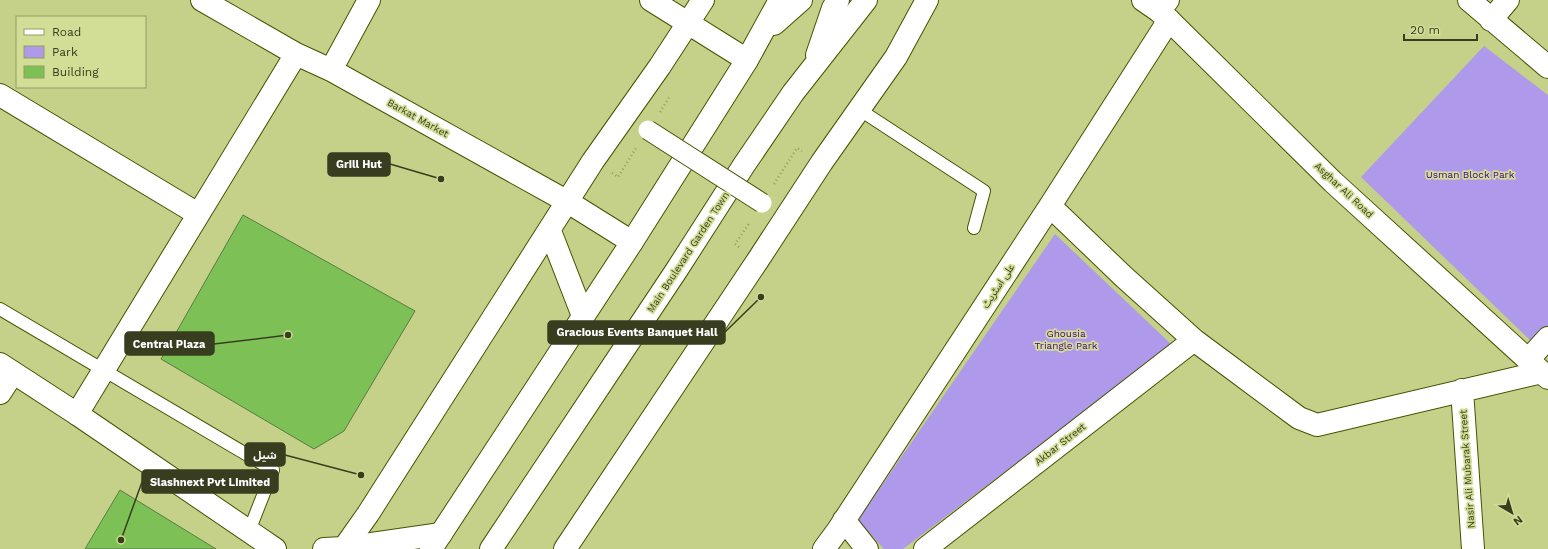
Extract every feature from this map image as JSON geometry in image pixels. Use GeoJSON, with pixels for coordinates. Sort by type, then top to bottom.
{"type":"FeatureCollection","features":[{"type":"Feature","properties":{"kind":"street","name":"Barkat Market"},"geometry":{"type":"LineString","coordinates":[[202,0],[296,54],[331,70],[568,202],[632,242]]}},
{"type":"Feature","properties":{"kind":"street"},"geometry":{"type":"LineString","coordinates":[[331,70],[369,0]]}},
{"type":"Feature","properties":{"kind":"street"},"geometry":{"type":"LineString","coordinates":[[651,0],[747,60]]}},
{"type":"Feature","properties":{"kind":"street"},"geometry":{"type":"LineString","coordinates":[[334,548],[372,508],[550,231],[593,161],[660,66],[703,0]]}},
{"type":"Feature","properties":{"kind":"street"},"geometry":{"type":"LineString","coordinates":[[334,548],[436,541],[632,242],[747,60],[780,0]]}},
{"type":"Feature","properties":{"kind":"street"},"geometry":{"type":"LineString","coordinates":[[760,37],[801,0]]}},
{"type":"Feature","properties":{"kind":"street"},"geometry":{"type":"LineString","coordinates":[[812,70],[832,8],[838,0]]}},
{"type":"Feature","properties":{"kind":"street","name":"Main Boulevard Garden Town"},"geometry":{"type":"LineString","coordinates":[[491,549],[793,93],[866,0]]}},
{"type":"Feature","properties":{"kind":"street"},"geometry":{"type":"LineString","coordinates":[[565,549],[822,162],[896,57],[927,0]]}},
{"type":"Feature","properties":{"kind":"street"},"geometry":{"type":"LineString","coordinates":[[1469,0],[1548,67]]}},
{"type":"Feature","properties":{"kind":"street"},"geometry":{"type":"LineString","coordinates":[[1491,20],[1508,0]]}},
{"type":"Feature","properties":{"kind":"street","name":"علی اسٹریٹ"},"geometry":{"type":"LineString","coordinates":[[824,549],[1050,206],[1160,8]]}},
{"type":"Feature","properties":{"kind":"street","name":"Asghar Ali Road"},"geometry":{"type":"LineString","coordinates":[[1160,8],[1334,182],[1539,370]]}},
{"type":"Feature","properties":{"kind":"street"},"geometry":{"type":"LineString","coordinates":[[77,414],[296,54]]}},
{"type":"Feature","properties":{"kind":"street"},"geometry":{"type":"LineString","coordinates":[[1,99],[198,214]]}},
{"type":"Feature","properties":{"kind":"street"},"geometry":{"type":"LineString","coordinates":[[648,130],[762,203]]}},
{"type":"Feature","properties":{"kind":"street"},"geometry":{"type":"LineString","coordinates":[[1050,206],[1124,277],[1194,340],[1299,418],[1317,425],[1539,370],[1548,338]]}},
{"type":"Feature","properties":{"kind":"street"},"geometry":{"type":"LineString","coordinates":[[550,231],[584,316]]}},
{"type":"Feature","properties":{"kind":"street","name":"Akbar Street"},"geometry":{"type":"LineString","coordinates":[[925,549],[1194,340]]}},
{"type":"Feature","properties":{"kind":"street"},"geometry":{"type":"LineString","coordinates":[[0,393],[7,369],[77,414],[275,549]]}},
{"type":"Feature","properties":{"kind":"street","name":"Nasir Ali Mubarak Street"},"geometry":{"type":"LineString","coordinates":[[1462,390],[1473,549]]}},
{"type":"Feature","properties":{"kind":"street"},"geometry":{"type":"LineString","coordinates":[[844,520],[867,549]]}},
{"type":"Feature","properties":{"kind":"lane"},"geometry":{"type":"LineString","coordinates":[[860,110],[984,192],[974,228]]}},
{"type":"Feature","properties":{"kind":"lane"},"geometry":{"type":"LineString","coordinates":[[0,309],[273,470],[249,531]]}},
{"type":"Feature","properties":{"kind":"path"},"geometry":{"type":"LineString","coordinates":[[618,176],[673,92]]}},
{"type":"Feature","properties":{"kind":"path"},"geometry":{"type":"LineString","coordinates":[[735,244],[797,148]]}},
{"type":"Feature","properties":{"kind":"green space","name":"Usman Block Park"},"geometry":{"type":"Polygon","coordinates":[[[1484,46],[1548,95],[1548,329],[1534,344],[1361,177],[1484,46]]]}},
{"type":"Feature","properties":{"kind":"green space","name":"Ghousia Triangle Park"},"geometry":{"type":"Polygon","coordinates":[[[1055,234],[1172,345],[903,549],[884,549],[858,520],[1055,234]]]}},
{"type":"Feature","properties":{"kind":"building"},"geometry":{"type":"Polygon","coordinates":[[[243,215],[415,311],[344,431],[314,449],[161,359],[243,215]]]}},
{"type":"Feature","properties":{"kind":"building"},"geometry":{"type":"Polygon","coordinates":[[[120,490],[216,549],[85,549],[120,490]]]}},
{"type":"Feature","properties":{"kind":"place","name":"Grill Hut"},"geometry":{"type":"Point","coordinates":[441,179]}},
{"type":"Feature","properties":{"kind":"place","name":"Gracious Events Banquet Hall"},"geometry":{"type":"Point","coordinates":[761,297]}},
{"type":"Feature","properties":{"kind":"place","name":"Central Plaza"},"geometry":{"type":"Point","coordinates":[288,335]}},
{"type":"Feature","properties":{"kind":"place","name":"شیل"},"geometry":{"type":"Point","coordinates":[361,475]}},
{"type":"Feature","properties":{"kind":"place","name":"Slashnext Pvt Limited"},"geometry":{"type":"Point","coordinates":[121,540]}}]}
